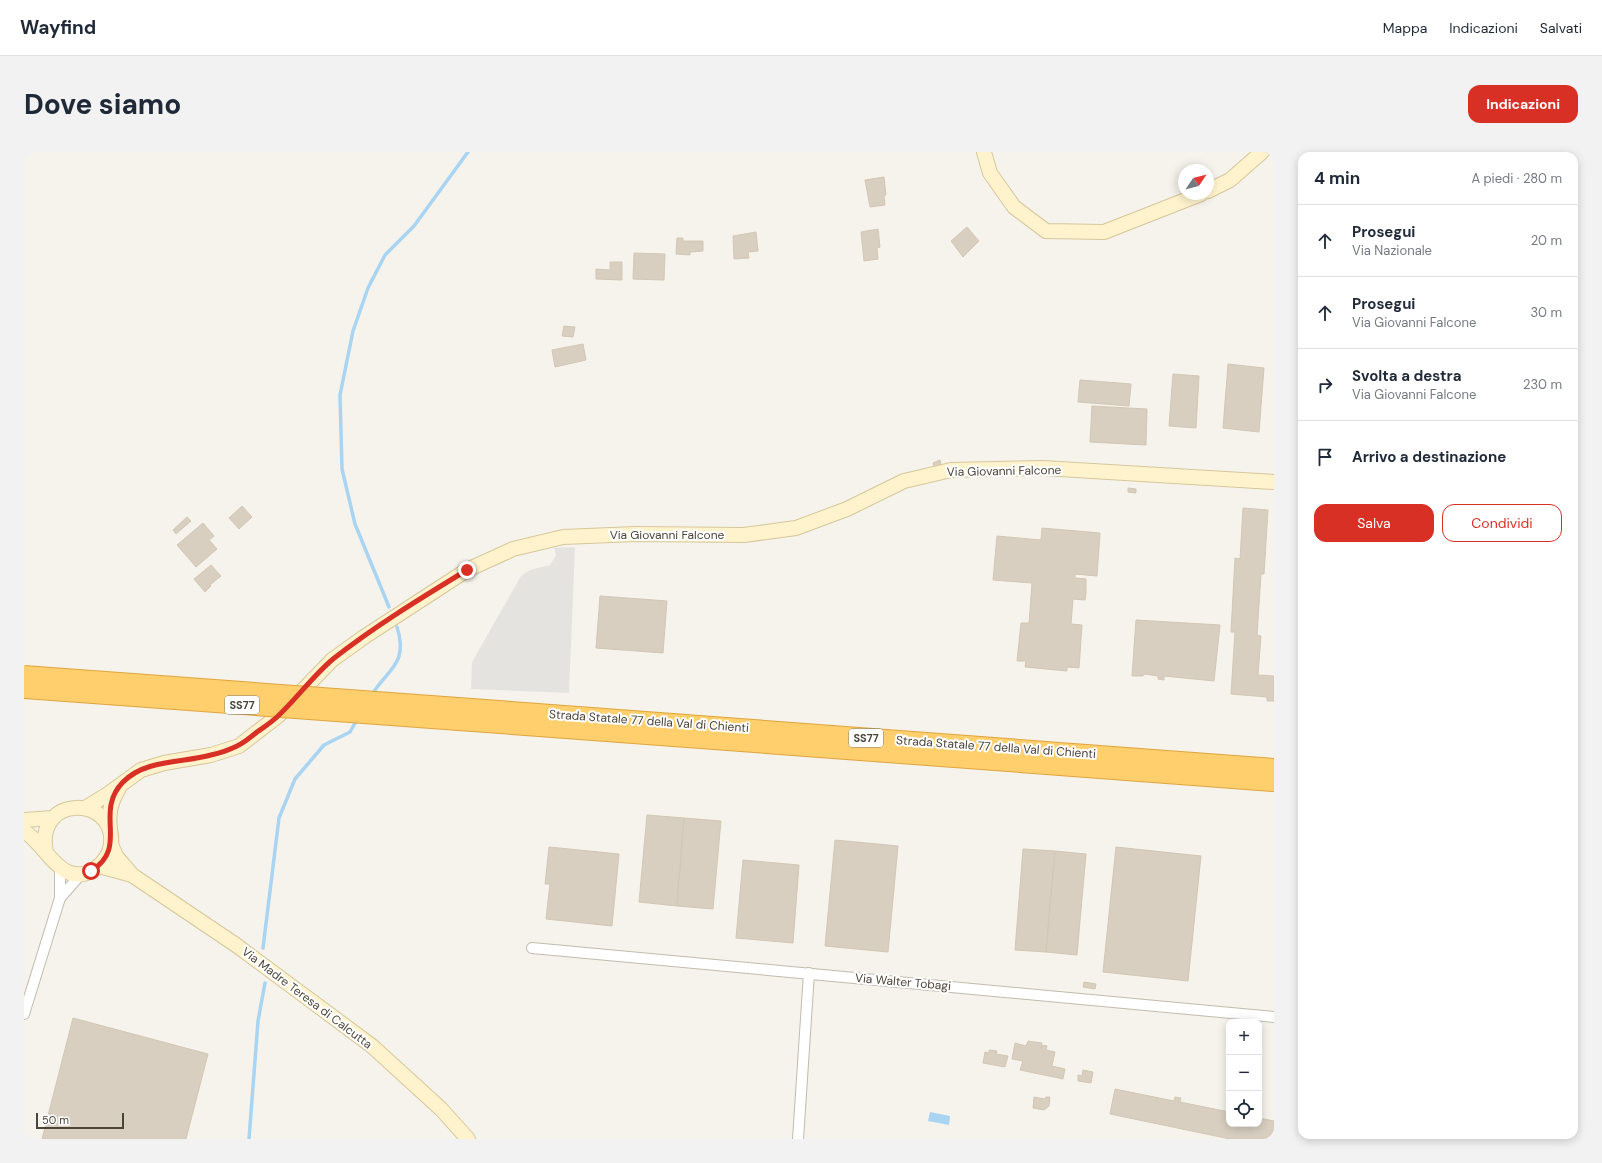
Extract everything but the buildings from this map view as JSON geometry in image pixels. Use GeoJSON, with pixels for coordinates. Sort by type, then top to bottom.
{"type":"FeatureCollection","features":[{"type":"Feature","properties":{"kind":"highway","name":"Strada Statale 77 della Val di Chienti"},"geometry":{"type":"LineString","coordinates":[[24,675],[459,714],[1274,782]]}},
{"type":"Feature","properties":{"kind":"highway","name":"Strada Statale 77 della Val di Chienti"},"geometry":{"type":"LineString","coordinates":[[24,689],[459,714],[1274,768]]}},
{"type":"Feature","properties":{"kind":"street"},"geometry":{"type":"LineString","coordinates":[[984,152],[990,173],[1014,207],[1046,230],[1104,232],[1187,200]]}},
{"type":"Feature","properties":{"kind":"street"},"geometry":{"type":"LineString","coordinates":[[1214,188],[1230,180],[1262,152]]}},
{"type":"Feature","properties":{"kind":"street","name":"Via Giovanni Falcone"},"geometry":{"type":"LineString","coordinates":[[85,808],[108,794],[141,770],[164,763],[211,755],[239,746],[278,716],[332,660],[411,604],[467,570],[513,549],[562,537],[636,534],[744,534],[796,528],[847,509],[904,481],[951,470],[1043,468],[1274,482]]}},
{"type":"Feature","properties":{"kind":"street","name":"Via Giovanni Falcone"},"geometry":{"type":"LineString","coordinates":[[111,840],[108,814],[112,800],[123,783]]}},
{"type":"Feature","properties":{"kind":"street"},"geometry":{"type":"LineString","coordinates":[[24,820],[53,818],[67,809],[85,808],[94,811],[102,818],[107,826],[111,840],[105,860],[99,866],[82,873],[74,874],[60,869],[32,836],[24,832]]}},
{"type":"Feature","properties":{"kind":"street"},"geometry":{"type":"LineString","coordinates":[[46,852],[45,834],[53,818]]}},
{"type":"Feature","properties":{"kind":"street","name":"Via Madre Teresa di Calcutta"},"geometry":{"type":"LineString","coordinates":[[111,840],[116,856],[132,875],[236,945],[372,1046],[441,1109],[468,1139]]}},
{"type":"Feature","properties":{"kind":"street","name":"Via Madre Teresa di Calcutta"},"geometry":{"type":"LineString","coordinates":[[99,866],[132,875]]}},
{"type":"Feature","properties":{"kind":"street"},"geometry":{"type":"LineString","coordinates":[[25,1011],[60,898],[60,869]]}},
{"type":"Feature","properties":{"kind":"street"},"geometry":{"type":"LineString","coordinates":[[60,898],[82,873]]}},
{"type":"Feature","properties":{"kind":"street","name":"Via Walter Tobagi"},"geometry":{"type":"LineString","coordinates":[[532,948],[1274,1016]]}},
{"type":"Feature","properties":{"kind":"street"},"geometry":{"type":"LineString","coordinates":[[798,1139],[809,973]]}},
{"type":"Feature","properties":{"kind":"shaded area"},"geometry":{"type":"Polygon","coordinates":[[[575,547],[569,693],[471,689],[472,662],[521,576],[530,570],[550,565],[556,555],[554,548],[575,547]]]}},
{"type":"Feature","properties":{"kind":"water"},"geometry":{"type":"Polygon","coordinates":[[[930,1112],[950,1116],[949,1125],[928,1121],[930,1112]]]}},
{"type":"Feature","properties":{"kind":"waterway"},"geometry":{"type":"LineString","coordinates":[[389,607],[355,524],[342,469],[340,395],[353,331],[368,288],[385,255],[414,226],[468,152]]}},
{"type":"Feature","properties":{"kind":"waterway"},"geometry":{"type":"LineString","coordinates":[[371,696],[394,666],[398,658],[400,640],[397,627]]}},
{"type":"Feature","properties":{"kind":"waterway"},"geometry":{"type":"LineString","coordinates":[[263,948],[279,818],[295,779],[324,745],[350,732],[358,718]]}},
{"type":"Feature","properties":{"kind":"waterway"},"geometry":{"type":"LineString","coordinates":[[249,1139],[258,1021],[265,983]]}},
{"type":"Feature","properties":{"kind":"route"},"geometry":{"type":"LineString","coordinates":[[91,871],[105,860],[109,852],[111,844],[108,814],[112,800],[123,783],[141,770],[164,763],[211,755],[239,746],[278,716],[332,660],[411,604],[467,570]]}}]}
